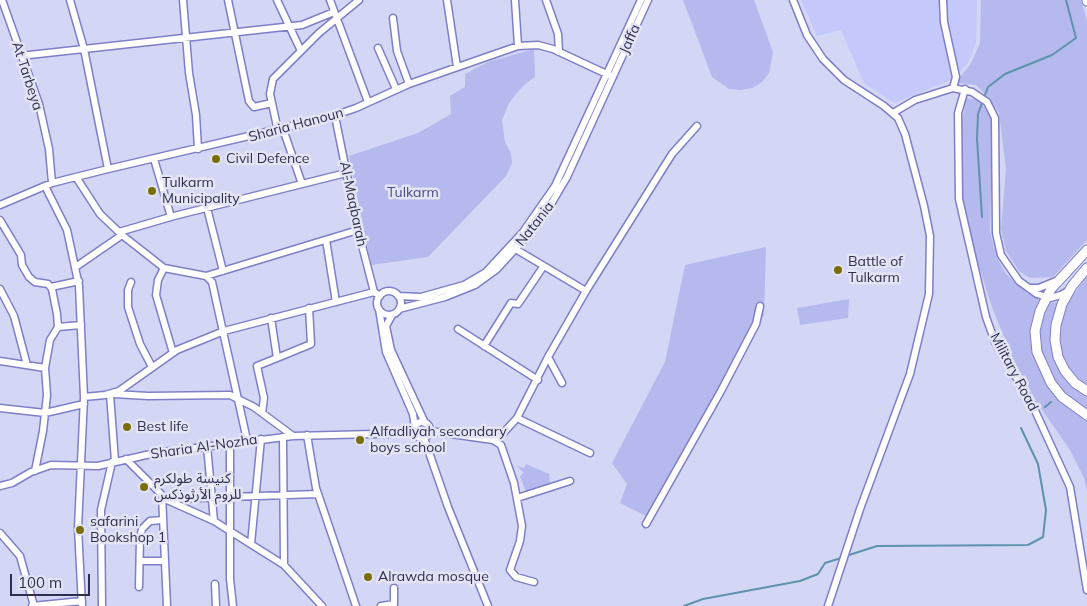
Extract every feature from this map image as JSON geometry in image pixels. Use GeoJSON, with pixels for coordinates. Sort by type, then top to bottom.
{"type":"FeatureCollection","features":[{"type":"Feature","properties":{"kind":"highway"},"geometry":{"type":"LineString","coordinates":[[1087,250],[1045,298],[1035,331],[1037,352],[1051,383],[1062,397],[1087,415]]}},
{"type":"Feature","properties":{"kind":"highway"},"geometry":{"type":"LineString","coordinates":[[1087,268],[1072,286],[1058,315],[1054,340],[1058,357],[1065,371],[1075,383],[1087,391]]}},
{"type":"Feature","properties":{"kind":"street","name":"At Tarbeya"},"geometry":{"type":"LineString","coordinates":[[2,0],[20,56],[39,104],[48,149],[49,185],[67,230],[79,281],[84,400],[79,466],[78,528],[82,603]]}},
{"type":"Feature","properties":{"kind":"street"},"geometry":{"type":"LineString","coordinates":[[70,0],[84,49],[108,169]]}},
{"type":"Feature","properties":{"kind":"street"},"geometry":{"type":"LineString","coordinates":[[183,0],[198,149]]}},
{"type":"Feature","properties":{"kind":"street"},"geometry":{"type":"LineString","coordinates":[[228,0],[250,105],[256,107],[272,103]]}},
{"type":"Feature","properties":{"kind":"street"},"geometry":{"type":"LineString","coordinates":[[277,0],[301,51]]}},
{"type":"Feature","properties":{"kind":"street"},"geometry":{"type":"LineString","coordinates":[[330,0],[368,102]]}},
{"type":"Feature","properties":{"kind":"street"},"geometry":{"type":"LineString","coordinates":[[302,184],[280,130],[272,103],[270,90],[272,79],[335,16],[359,0]]}},
{"type":"Feature","properties":{"kind":"street"},"geometry":{"type":"LineString","coordinates":[[447,0],[457,67]]}},
{"type":"Feature","properties":{"kind":"street"},"geometry":{"type":"LineString","coordinates":[[515,0],[518,46]]}},
{"type":"Feature","properties":{"kind":"street"},"geometry":{"type":"LineString","coordinates":[[546,0],[558,34],[559,52]]}},
{"type":"Feature","properties":{"kind":"street","name":"Jaffa"},"geometry":{"type":"LineString","coordinates":[[610,76],[641,0]]}},
{"type":"Feature","properties":{"kind":"street","name":"Jaffa"},"geometry":{"type":"LineString","coordinates":[[610,76],[648,0]]}},
{"type":"Feature","properties":{"kind":"street"},"geometry":{"type":"LineString","coordinates":[[793,0],[807,35],[830,66],[852,86],[893,113],[901,126],[928,221],[931,261],[929,294],[910,374],[860,509],[828,606]]}},
{"type":"Feature","properties":{"kind":"street"},"geometry":{"type":"LineString","coordinates":[[943,0],[944,22],[956,77],[953,88]]}},
{"type":"Feature","properties":{"kind":"street"},"geometry":{"type":"LineString","coordinates":[[20,56],[306,24],[335,16]]}},
{"type":"Feature","properties":{"kind":"street"},"geometry":{"type":"LineString","coordinates":[[0,20],[9,18]]}},
{"type":"Feature","properties":{"kind":"street"},"geometry":{"type":"LineString","coordinates":[[393,18],[397,51],[409,84]]}},
{"type":"Feature","properties":{"kind":"street","name":"Sharia Hanoun"},"geometry":{"type":"LineString","coordinates":[[0,205],[49,185],[76,177],[335,116],[409,84],[518,46],[538,46],[559,52],[610,76]]}},
{"type":"Feature","properties":{"kind":"street"},"geometry":{"type":"LineString","coordinates":[[378,48],[396,89]]}},
{"type":"Feature","properties":{"kind":"street","name":"Natania"},"geometry":{"type":"LineString","coordinates":[[399,309],[445,297],[469,288],[497,269],[555,186],[610,76]]}},
{"type":"Feature","properties":{"kind":"street"},"geometry":{"type":"LineString","coordinates":[[893,113],[916,100],[953,88],[980,96],[992,108],[996,130],[998,244],[1008,268],[1026,288],[1045,298],[1061,295],[1072,286]]}},
{"type":"Feature","properties":{"kind":"street","name":"Military Road"},"geometry":{"type":"LineString","coordinates":[[965,90],[958,113],[959,198],[986,317],[995,342],[1032,404],[1070,487],[1087,590]]}},
{"type":"Feature","properties":{"kind":"street","name":"Al-Maqbarah"},"geometry":{"type":"LineString","coordinates":[[335,116],[358,230],[374,292]]}},
{"type":"Feature","properties":{"kind":"street"},"geometry":{"type":"LineString","coordinates":[[496,441],[516,418],[586,291],[672,154],[697,126]]}},
{"type":"Feature","properties":{"kind":"street"},"geometry":{"type":"LineString","coordinates":[[154,159],[171,217]]}},
{"type":"Feature","properties":{"kind":"street"},"geometry":{"type":"LineString","coordinates":[[77,266],[120,234],[171,217],[346,172]]}},
{"type":"Feature","properties":{"kind":"street"},"geometry":{"type":"LineString","coordinates":[[76,177],[100,214],[120,234],[164,268],[206,276],[358,230]]}},
{"type":"Feature","properties":{"kind":"street"},"geometry":{"type":"LineString","coordinates":[[207,208],[223,271]]}},
{"type":"Feature","properties":{"kind":"street"},"geometry":{"type":"LineString","coordinates":[[0,220],[21,254],[22,265],[29,277],[35,282],[51,287],[79,281]]}},
{"type":"Feature","properties":{"kind":"street"},"geometry":{"type":"LineString","coordinates":[[326,240],[336,302]]}},
{"type":"Feature","properties":{"kind":"street"},"geometry":{"type":"LineString","coordinates":[[513,248],[586,291]]}},
{"type":"Feature","properties":{"kind":"street","name":"Natania"},"geometry":{"type":"LineString","coordinates":[[398,296],[421,297],[464,285],[486,272],[513,248]]}},
{"type":"Feature","properties":{"kind":"street"},"geometry":{"type":"LineString","coordinates":[[484,346],[511,303],[518,304],[543,267]]}},
{"type":"Feature","properties":{"kind":"street"},"geometry":{"type":"LineString","coordinates":[[164,268],[158,280],[156,295],[173,353]]}},
{"type":"Feature","properties":{"kind":"street"},"geometry":{"type":"LineString","coordinates":[[206,276],[213,286],[246,440]]}},
{"type":"Feature","properties":{"kind":"street"},"geometry":{"type":"LineString","coordinates":[[1026,288],[1039,288],[1059,280]]}},
{"type":"Feature","properties":{"kind":"street"},"geometry":{"type":"LineString","coordinates":[[131,282],[128,290],[128,307],[140,344],[152,367]]}},
{"type":"Feature","properties":{"kind":"street"},"geometry":{"type":"LineString","coordinates":[[35,471],[47,395],[45,368],[50,340],[58,327],[51,287]]}},
{"type":"Feature","properties":{"kind":"street"},"geometry":{"type":"LineString","coordinates":[[0,289],[14,316],[27,366]]}},
{"type":"Feature","properties":{"kind":"street"},"geometry":{"type":"LineString","coordinates":[[111,394],[173,353],[224,332],[374,292],[380,296]]}},
{"type":"Feature","properties":{"kind":"street"},"geometry":{"type":"LineString","coordinates":[[424,438],[420,438],[415,430],[413,414],[386,352],[378,302],[380,296],[389,292],[398,296],[400,300],[399,309],[392,314],[386,326],[391,350],[430,431],[496,441],[504,449],[517,498],[522,536],[510,570],[516,577],[534,582]]}},
{"type":"Feature","properties":{"kind":"street"},"geometry":{"type":"LineString","coordinates":[[646,524],[721,391],[756,324],[760,306]]}},
{"type":"Feature","properties":{"kind":"street"},"geometry":{"type":"LineString","coordinates":[[262,413],[264,398],[257,366],[311,344],[309,308]]}},
{"type":"Feature","properties":{"kind":"street"},"geometry":{"type":"LineString","coordinates":[[379,309],[384,314],[392,314]]}},
{"type":"Feature","properties":{"kind":"street"},"geometry":{"type":"LineString","coordinates":[[271,318],[277,358]]}},
{"type":"Feature","properties":{"kind":"street"},"geometry":{"type":"LineString","coordinates":[[58,327],[81,325]]}},
{"type":"Feature","properties":{"kind":"street"},"geometry":{"type":"LineString","coordinates":[[458,329],[538,380]]}},
{"type":"Feature","properties":{"kind":"street"},"geometry":{"type":"LineString","coordinates":[[548,357],[562,383]]}},
{"type":"Feature","properties":{"kind":"street"},"geometry":{"type":"LineString","coordinates":[[0,361],[45,368]]}},
{"type":"Feature","properties":{"kind":"street"},"geometry":{"type":"LineString","coordinates":[[102,606],[101,510],[114,461],[111,394]]}},
{"type":"Feature","properties":{"kind":"street"},"geometry":{"type":"LineString","coordinates":[[0,408],[45,414],[84,400],[111,394],[148,396],[230,394],[262,413],[293,436]]}},
{"type":"Feature","properties":{"kind":"street"},"geometry":{"type":"LineString","coordinates":[[516,418],[590,453]]}},
{"type":"Feature","properties":{"kind":"street"},"geometry":{"type":"LineString","coordinates":[[415,430],[418,424],[425,423]]}},
{"type":"Feature","properties":{"kind":"street","name":"Sharia Al-Nozha"},"geometry":{"type":"LineString","coordinates":[[0,486],[12,484],[35,471],[51,465],[98,466],[114,461],[246,440],[415,430]]}},
{"type":"Feature","properties":{"kind":"street"},"geometry":{"type":"LineString","coordinates":[[424,438],[430,431]]}},
{"type":"Feature","properties":{"kind":"street"},"geometry":{"type":"LineString","coordinates":[[307,435],[318,494],[356,606]]}},
{"type":"Feature","properties":{"kind":"street"},"geometry":{"type":"LineString","coordinates":[[283,437],[284,565]]}},
{"type":"Feature","properties":{"kind":"street"},"geometry":{"type":"LineString","coordinates":[[424,438],[448,507],[488,606]]}},
{"type":"Feature","properties":{"kind":"street"},"geometry":{"type":"LineString","coordinates":[[251,544],[261,439]]}},
{"type":"Feature","properties":{"kind":"street"},"geometry":{"type":"LineString","coordinates":[[230,442],[230,580],[233,606]]}},
{"type":"Feature","properties":{"kind":"street"},"geometry":{"type":"LineString","coordinates":[[207,446],[214,521]]}},
{"type":"Feature","properties":{"kind":"street"},"geometry":{"type":"LineString","coordinates":[[126,459],[165,497],[214,521],[284,565],[321,606]]}},
{"type":"Feature","properties":{"kind":"street"},"geometry":{"type":"LineString","coordinates":[[517,498],[570,481]]}},
{"type":"Feature","properties":{"kind":"street"},"geometry":{"type":"LineString","coordinates":[[165,497],[256,497],[284,494],[318,494]]}},
{"type":"Feature","properties":{"kind":"street"},"geometry":{"type":"LineString","coordinates":[[165,497],[163,520],[167,606]]}},
{"type":"Feature","properties":{"kind":"street"},"geometry":{"type":"LineString","coordinates":[[184,507],[195,497]]}},
{"type":"Feature","properties":{"kind":"street"},"geometry":{"type":"LineString","coordinates":[[139,587],[142,529],[150,521],[163,520]]}},
{"type":"Feature","properties":{"kind":"street"},"geometry":{"type":"LineString","coordinates":[[1,536],[20,556],[33,606],[82,603]]}},
{"type":"Feature","properties":{"kind":"street"},"geometry":{"type":"LineString","coordinates":[[140,561],[165,561]]}},
{"type":"Feature","properties":{"kind":"street"},"geometry":{"type":"LineString","coordinates":[[215,584],[216,606]]}},
{"type":"Feature","properties":{"kind":"street"},"geometry":{"type":"LineString","coordinates":[[381,606],[394,604],[394,588]]}},
{"type":"Feature","properties":{"kind":"shaded area"},"geometry":{"type":"Polygon","coordinates":[[[801,0],[977,0],[976,43],[968,63],[953,79],[894,103],[864,83],[841,30],[817,36],[801,0]]]}},
{"type":"Feature","properties":{"kind":"green space"},"geometry":{"type":"Polygon","coordinates":[[[683,0],[754,0],[773,52],[769,73],[762,82],[752,88],[741,90],[729,89],[712,77],[683,0]]]}},
{"type":"Feature","properties":{"kind":"green space"},"geometry":{"type":"Polygon","coordinates":[[[981,0],[1081,0],[1087,21],[1087,240],[1053,277],[1030,278],[1019,271],[1006,251],[1001,229],[1006,169],[999,113],[989,98],[976,85],[959,83],[959,78],[970,65],[980,43],[981,0]]]}},
{"type":"Feature","properties":{"kind":"green space","name":"Tulkarm"},"geometry":{"type":"Polygon","coordinates":[[[534,49],[535,77],[524,85],[509,103],[502,120],[505,142],[511,153],[512,163],[506,176],[428,257],[371,265],[349,156],[418,133],[451,114],[450,96],[465,87],[465,74],[488,62],[534,49]]]}},
{"type":"Feature","properties":{"kind":"green space"},"geometry":{"type":"Polygon","coordinates":[[[966,98],[978,100],[996,121],[992,129],[990,232],[997,258],[1006,274],[1027,293],[1039,299],[1031,326],[1030,337],[1035,361],[1045,379],[1087,415],[1087,491],[1084,478],[1070,450],[1038,404],[1014,361],[993,310],[962,215],[961,128],[966,98]]]}},
{"type":"Feature","properties":{"kind":"green space"},"geometry":{"type":"Polygon","coordinates":[[[766,247],[764,315],[723,391],[646,516],[620,503],[627,484],[612,463],[665,362],[685,265],[766,247]]]}},
{"type":"Feature","properties":{"kind":"green space"},"geometry":{"type":"Polygon","coordinates":[[[1087,276],[1087,387],[1069,369],[1062,356],[1058,340],[1063,314],[1068,302],[1087,276]]]}},
{"type":"Feature","properties":{"kind":"green space"},"geometry":{"type":"Polygon","coordinates":[[[849,299],[848,318],[800,325],[797,308],[849,299]]]}},
{"type":"Feature","properties":{"kind":"green space"},"geometry":{"type":"Polygon","coordinates":[[[1060,302],[1051,324],[1050,341],[1054,359],[1061,373],[1072,386],[1087,396],[1087,411],[1065,394],[1054,380],[1041,351],[1040,324],[1047,303],[1060,302]]]}},
{"type":"Feature","properties":{"kind":"green space"},"geometry":{"type":"Polygon","coordinates":[[[526,464],[549,474],[550,485],[526,492],[520,476],[524,473],[517,466],[524,468],[526,464]]]}},
{"type":"Feature","properties":{"kind":"waterway"},"geometry":{"type":"LineString","coordinates":[[982,217],[977,139],[978,114],[988,87],[1005,74],[1052,55],[1076,38],[1066,0]]}},
{"type":"Feature","properties":{"kind":"waterway"},"geometry":{"type":"LineString","coordinates":[[1045,407],[1051,402]]}},
{"type":"Feature","properties":{"kind":"waterway"},"geometry":{"type":"LineString","coordinates":[[846,556],[877,546],[1028,545],[1043,537],[1046,510],[1038,464],[1021,428]]}},
{"type":"Feature","properties":{"kind":"waterway"},"geometry":{"type":"LineString","coordinates":[[684,606],[703,599],[800,581],[818,574],[825,563],[841,558]]}},
{"type":"Feature","properties":{"kind":"place","name":"Civil Defence"},"geometry":{"type":"Point","coordinates":[216,159]}},
{"type":"Feature","properties":{"kind":"place","name":"Tulkarm Municipality"},"geometry":{"type":"Point","coordinates":[152,191]}},
{"type":"Feature","properties":{"kind":"place","name":"Battle of Tulkarm"},"geometry":{"type":"Point","coordinates":[838,270]}},
{"type":"Feature","properties":{"kind":"place","name":"Best life"},"geometry":{"type":"Point","coordinates":[127,427]}},
{"type":"Feature","properties":{"kind":"place","name":"Alfadliyah secondary boys school"},"geometry":{"type":"Point","coordinates":[360,440]}},
{"type":"Feature","properties":{"kind":"place","name":"كنيسة طولكرم للروم الأرثوذكس"},"geometry":{"type":"Point","coordinates":[144,487]}},
{"type":"Feature","properties":{"kind":"place","name":"safarini Bookshop 1"},"geometry":{"type":"Point","coordinates":[80,530]}},
{"type":"Feature","properties":{"kind":"place","name":"Alrawda mosque"},"geometry":{"type":"Point","coordinates":[368,577]}}]}
